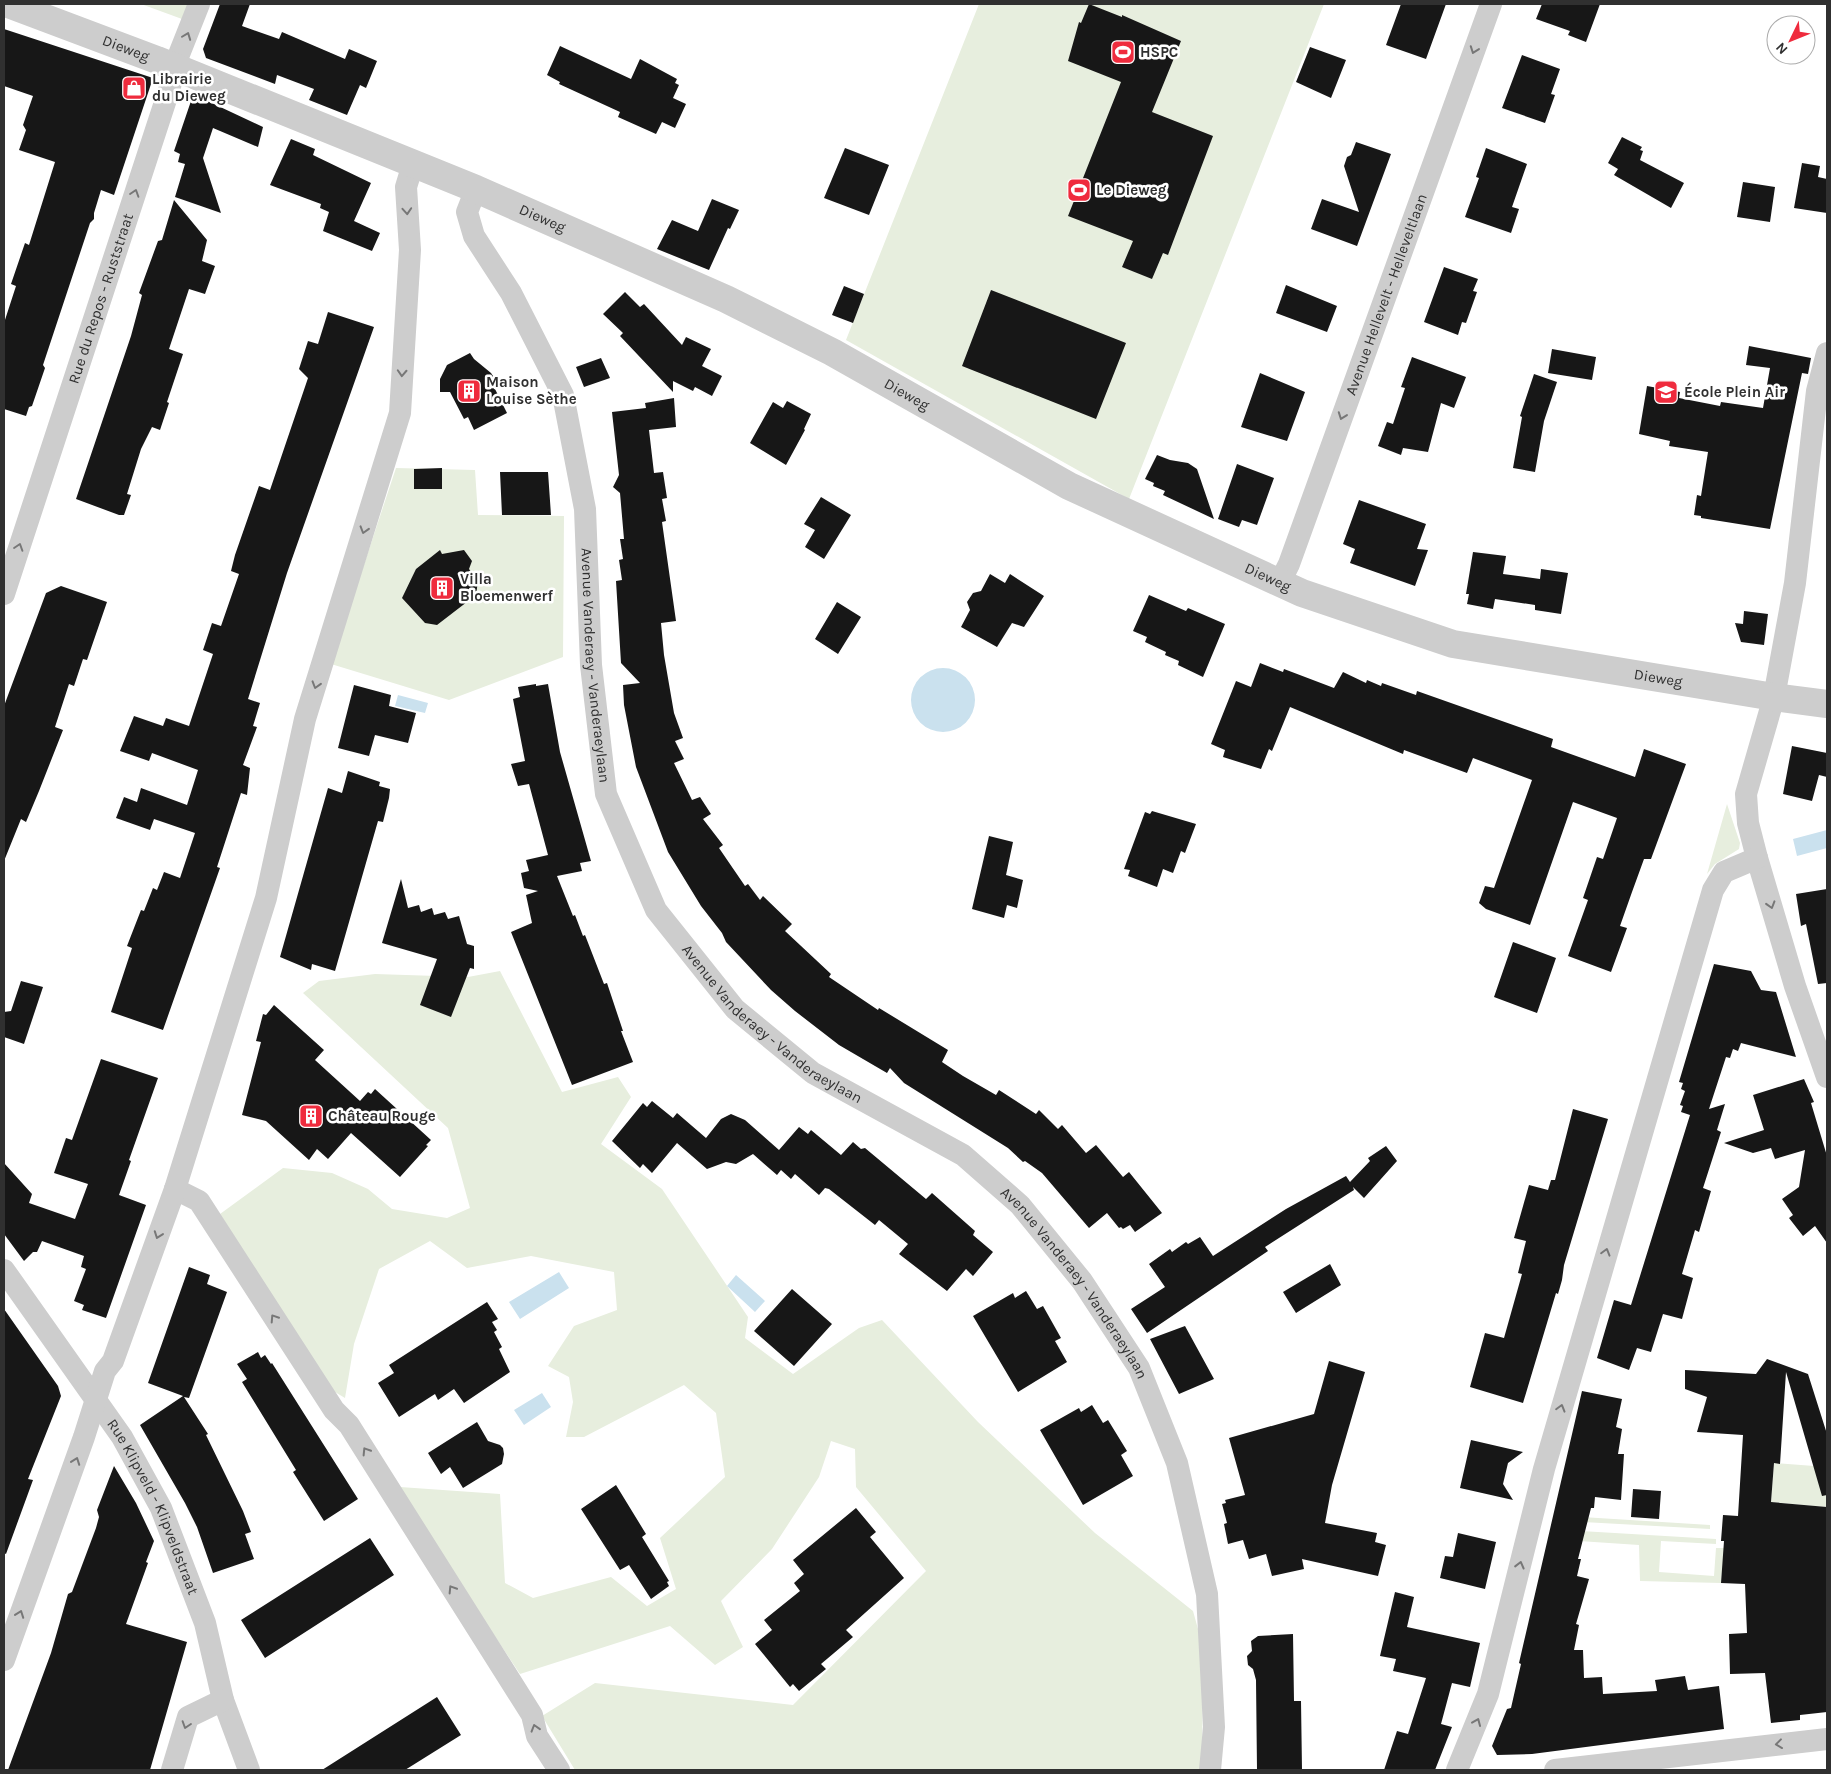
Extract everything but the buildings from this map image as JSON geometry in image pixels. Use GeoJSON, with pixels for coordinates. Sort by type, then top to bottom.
{"type":"FeatureCollection","features":[{"type":"Feature","properties":{"kind":"street","name":"Dieweg"},"geometry":{"type":"LineString","coordinates":[[8,4],[174,67],[476,189],[726,299],[832,352],[1069,486],[1279,584],[1453,644],[1827,704]]}},
{"type":"Feature","properties":{"kind":"street","name":"Rue du Repos - Ruststraat"},"geometry":{"type":"LineString","coordinates":[[4,594],[167,97],[174,67],[199,4]]}},
{"type":"Feature","properties":{"kind":"street","name":"Avenue Hellevelt - Helleveltlaan"},"geometry":{"type":"LineString","coordinates":[[1279,584],[1289,564],[1491,4]]}},
{"type":"Feature","properties":{"kind":"street"},"geometry":{"type":"LineString","coordinates":[[4,1660],[105,1371],[113,1361],[175,1189],[266,898],[305,720],[400,413],[410,250],[406,187],[413,164]]}},
{"type":"Feature","properties":{"kind":"street","name":"Avenue Vanderaey - Vanderaeylaan"},"geometry":{"type":"LineString","coordinates":[[476,189],[467,212],[474,236],[510,293],[563,395],[585,508],[591,665],[606,794],[656,910],[735,1009],[813,1073],[963,1155],[1020,1205],[1082,1281],[1134,1360],[1177,1464],[1207,1594],[1214,1727],[1210,1770]]}},
{"type":"Feature","properties":{"kind":"street"},"geometry":{"type":"LineString","coordinates":[[1827,353],[1817,391],[1795,583],[1774,697],[1746,794],[1748,823],[1758,858],[1795,986],[1827,1077]]}},
{"type":"Feature","properties":{"kind":"street"},"geometry":{"type":"LineString","coordinates":[[1461,1769],[1488,1694],[1544,1470],[1713,890],[1724,872],[1758,858]]}},
{"type":"Feature","properties":{"kind":"street"},"geometry":{"type":"LineString","coordinates":[[175,1189],[199,1201],[334,1410],[349,1425],[532,1715],[537,1736],[559,1770]]}},
{"type":"Feature","properties":{"kind":"street","name":"Rue Klipveld - Klipveldstraat"},"geometry":{"type":"LineString","coordinates":[[4,1270],[122,1437],[161,1508],[205,1623],[223,1700],[249,1770]]}},
{"type":"Feature","properties":{"kind":"street"},"geometry":{"type":"LineString","coordinates":[[172,1770],[188,1717],[223,1700]]}},
{"type":"Feature","properties":{"kind":"street"},"geometry":{"type":"LineString","coordinates":[[1555,1770],[1827,1739]]}},
{"type":"Feature","properties":{"kind":"green space"},"geometry":{"type":"Polygon","coordinates":[[[141,4],[188,4],[182,19],[141,4]]]}},
{"type":"Feature","properties":{"kind":"green space","name":"Le Dieweg"},"geometry":{"type":"Polygon","coordinates":[[[979,4],[1324,4],[1129,499],[846,340],[979,4]]]}},
{"type":"Feature","properties":{"kind":"green space"},"geometry":{"type":"Polygon","coordinates":[[[396,468],[475,470],[478,515],[564,516],[563,657],[449,700],[331,664],[396,468]]]}},
{"type":"Feature","properties":{"kind":"green space"},"geometry":{"type":"Polygon","coordinates":[[[1727,804],[1740,843],[1739,849],[1715,864],[1707,874],[1727,804]]]}},
{"type":"Feature","properties":{"kind":"green space"},"geometry":{"type":"Polygon","coordinates":[[[500,971],[562,1092],[618,1077],[631,1097],[601,1144],[662,1189],[748,1317],[745,1338],[793,1374],[859,1328],[882,1320],[978,1422],[1095,1533],[1193,1611],[1203,1647],[1202,1770],[575,1770],[542,1716],[595,1683],[793,1705],[926,1571],[856,1487],[855,1449],[831,1441],[819,1477],[772,1549],[721,1601],[743,1647],[715,1665],[670,1626],[520,1674],[472,1602],[400,1487],[500,1494],[505,1583],[533,1598],[611,1577],[647,1606],[676,1589],[660,1538],[725,1477],[716,1413],[684,1385],[584,1437],[566,1437],[573,1402],[569,1377],[548,1366],[574,1326],[617,1310],[614,1272],[531,1256],[467,1268],[430,1241],[379,1269],[354,1344],[345,1398],[330,1389],[220,1214],[283,1168],[332,1173],[368,1189],[392,1209],[447,1218],[470,1208],[448,1128],[303,993],[319,981],[375,974],[468,977],[500,971]]]}},
{"type":"Feature","properties":{"kind":"green space"},"geometry":{"type":"Polygon","coordinates":[[[1774,1463],[1827,1467],[1827,1507],[1771,1502],[1774,1463]]]}},
{"type":"Feature","properties":{"kind":"green space"},"geometry":{"type":"Polygon","coordinates":[[[1566,1516],[1710,1525],[1710,1529],[1565,1521],[1566,1516]]]}},
{"type":"Feature","properties":{"kind":"green space"},"geometry":{"type":"Polygon","coordinates":[[[1564,1530],[1716,1539],[1716,1544],[1661,1541],[1659,1572],[1714,1576],[1716,1548],[1724,1548],[1721,1583],[1640,1581],[1639,1545],[1564,1540],[1564,1530]]]}},
{"type":"Feature","properties":{"kind":"water"},"geometry":{"type":"Polygon","coordinates":[[[943,668],[961,674],[969,682],[975,700],[969,718],[961,726],[943,732],[925,726],[917,718],[911,700],[917,682],[925,674],[943,668]]]}},
{"type":"Feature","properties":{"kind":"water"},"geometry":{"type":"Polygon","coordinates":[[[398,695],[428,703],[425,713],[395,706],[398,695]]]}},
{"type":"Feature","properties":{"kind":"water"},"geometry":{"type":"Polygon","coordinates":[[[1827,830],[1827,848],[1797,856],[1793,839],[1827,830]]]}},
{"type":"Feature","properties":{"kind":"water"},"geometry":{"type":"Polygon","coordinates":[[[559,1272],[569,1288],[520,1319],[509,1302],[559,1272]]]}},
{"type":"Feature","properties":{"kind":"water"},"geometry":{"type":"Polygon","coordinates":[[[736,1275],[765,1301],[755,1312],[727,1286],[736,1275]]]}},
{"type":"Feature","properties":{"kind":"water"},"geometry":{"type":"Polygon","coordinates":[[[542,1393],[551,1407],[524,1425],[514,1410],[542,1393]]]}},
{"type":"Feature","properties":{"kind":"place","name":"HSPC"},"geometry":{"type":"Point","coordinates":[1123,52]}},
{"type":"Feature","properties":{"kind":"place","name":"Librairie du Dieweg"},"geometry":{"type":"Point","coordinates":[134,88]}},
{"type":"Feature","properties":{"kind":"place","name":"Le Dieweg"},"geometry":{"type":"Point","coordinates":[1079,190]}},
{"type":"Feature","properties":{"kind":"place","name":"Maison Louise Sèthe"},"geometry":{"type":"Point","coordinates":[469,391]}},
{"type":"Feature","properties":{"kind":"place","name":"École Plein Air"},"geometry":{"type":"Point","coordinates":[1666,392]}},
{"type":"Feature","properties":{"kind":"place","name":"Villa Bloemenwerf"},"geometry":{"type":"Point","coordinates":[442,588]}},
{"type":"Feature","properties":{"kind":"place","name":"Château Rouge"},"geometry":{"type":"Point","coordinates":[311,1116]}}]}
